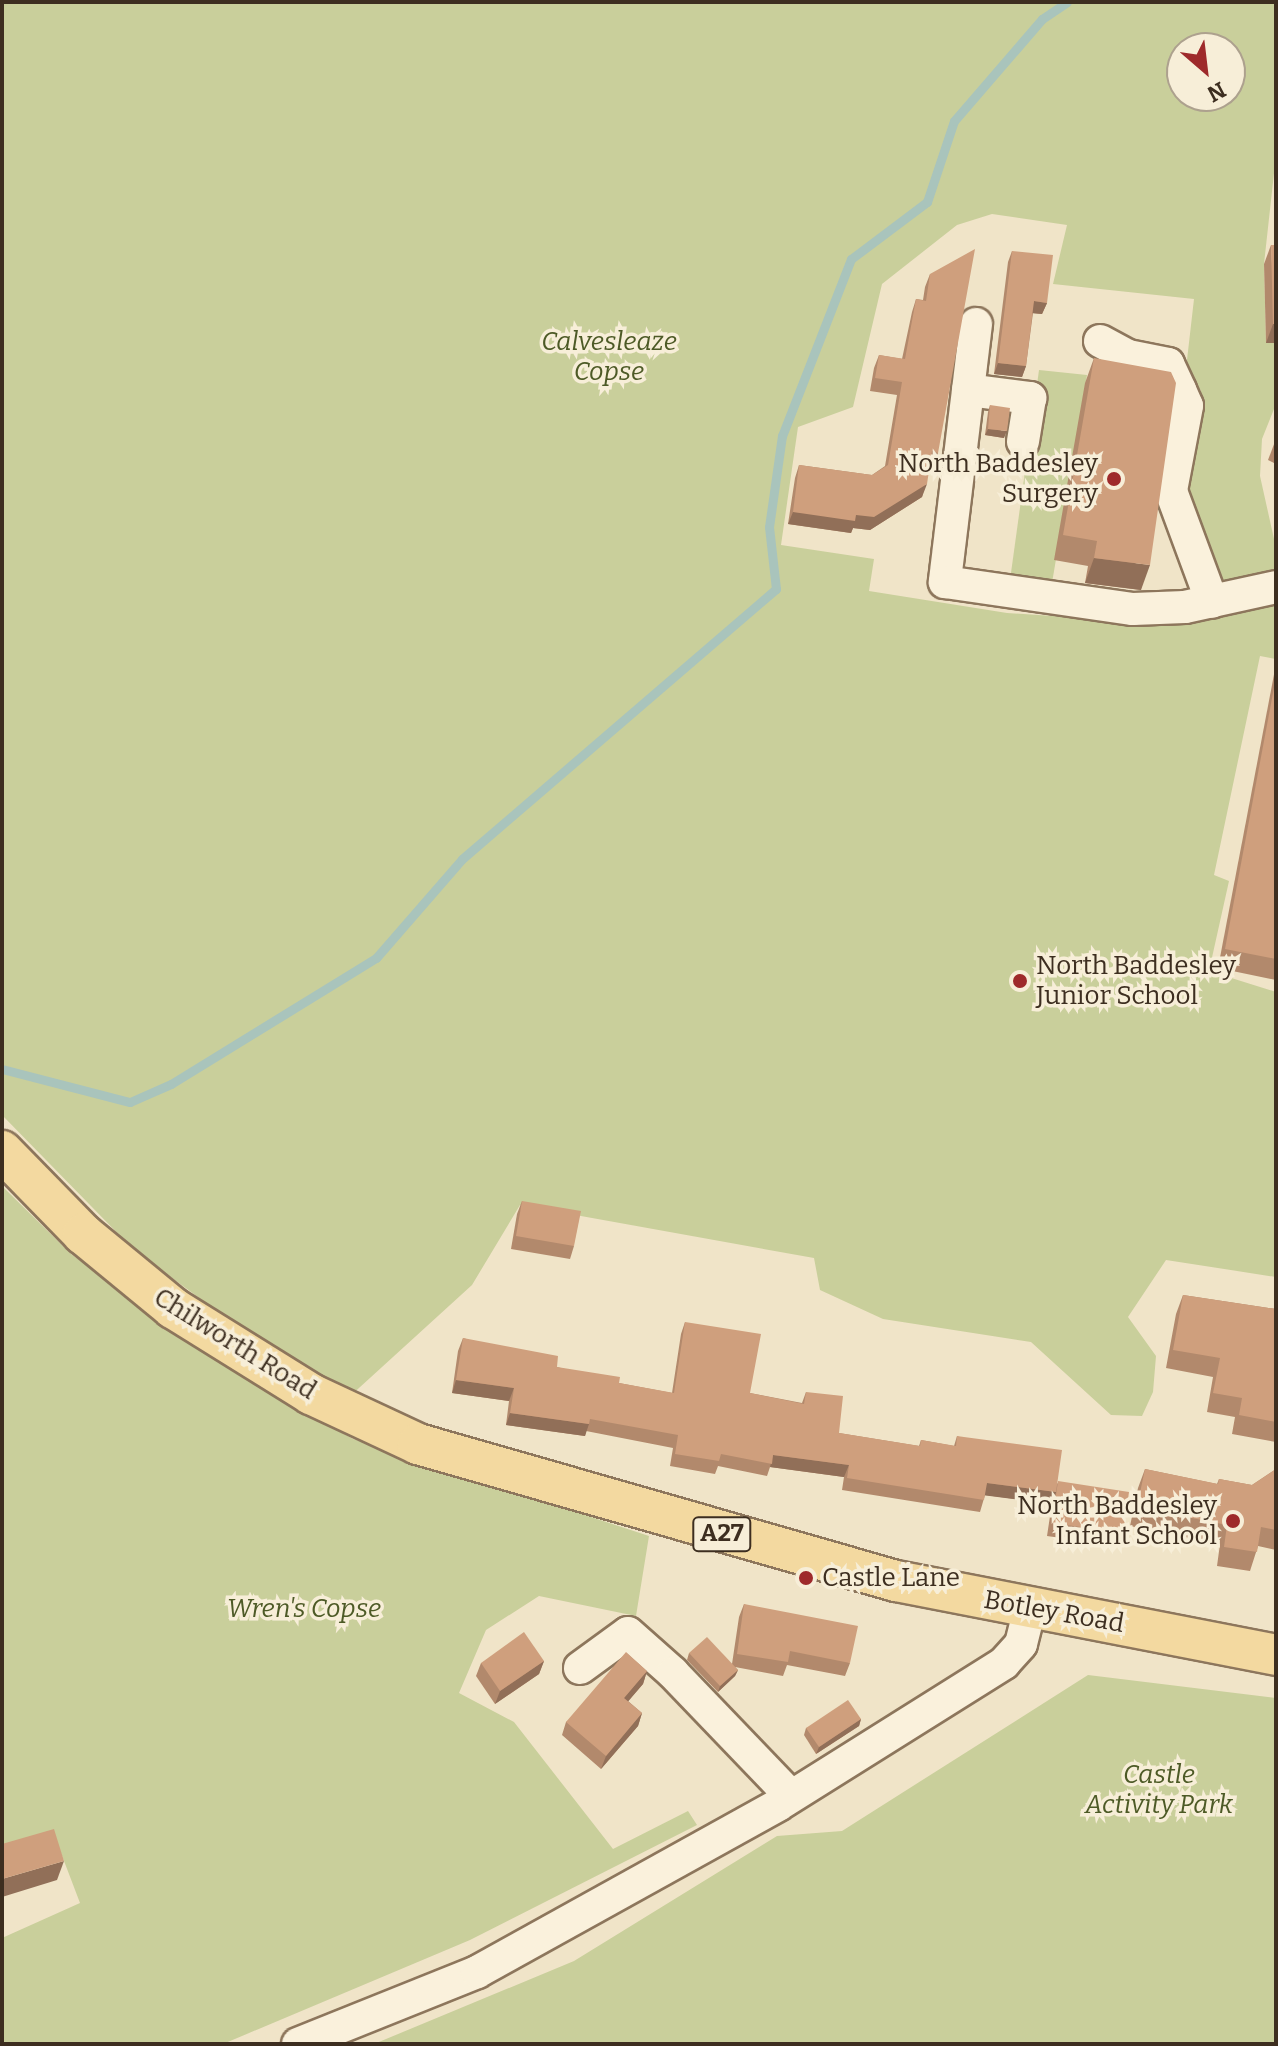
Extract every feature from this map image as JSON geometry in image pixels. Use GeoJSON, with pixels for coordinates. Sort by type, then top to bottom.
{"type":"FeatureCollection","features":[{"type":"Feature","properties":{"kind":"main road","name":"Chilworth Road"},"geometry":{"type":"LineString","coordinates":[[2,1151],[83,1234],[173,1308],[311,1394],[418,1444]]}},
{"type":"Feature","properties":{"kind":"main road","name":"Botley Road"},"geometry":{"type":"LineString","coordinates":[[418,1444],[849,1569],[1030,1608],[1276,1655]]}},
{"type":"Feature","properties":{"kind":"street"},"geometry":{"type":"LineString","coordinates":[[976,324],[945,582],[1133,609],[1212,602],[1276,587]]}},
{"type":"Feature","properties":{"kind":"street"},"geometry":{"type":"LineString","coordinates":[[1100,341],[1128,356],[1168,364],[1187,406],[1171,491],[1212,602]]}},
{"type":"Feature","properties":{"kind":"street"},"geometry":{"type":"LineString","coordinates":[[968,390],[1030,398],[1023,441]]}},
{"type":"Feature","properties":{"kind":"street"},"geometry":{"type":"LineString","coordinates":[[298,2044],[477,1972],[791,1796],[1004,1663],[1021,1644],[1030,1608]]}},
{"type":"Feature","properties":{"kind":"street"},"geometry":{"type":"LineString","coordinates":[[580,1668],[628,1633],[751,1750],[791,1796]]}},
{"type":"Feature","properties":{"kind":"green space","name":"Calvesleaze Copse"},"geometry":{"type":"Polygon","coordinates":[[[2,2],[1276,2],[1276,155],[1264,264],[1266,343],[1276,343],[1276,404],[1262,439],[1260,476],[1276,548],[1276,578],[1227,589],[1208,558],[1184,492],[1201,390],[1184,386],[1194,299],[1053,284],[1067,225],[992,214],[957,225],[882,284],[853,407],[798,427],[781,545],[874,559],[869,591],[1007,613],[1171,624],[1276,604],[1276,659],[1260,656],[1214,875],[1229,881],[1209,971],[1276,992],[1276,1277],[1166,1260],[1128,1317],[1156,1356],[1153,1392],[1142,1416],[1111,1415],[1031,1342],[883,1319],[820,1290],[814,1258],[520,1205],[472,1285],[348,1398],[275,1354],[133,1249],[2,1115],[2,2]]]}},
{"type":"Feature","properties":{"kind":"green space"},"geometry":{"type":"Polygon","coordinates":[[[1039,370],[1087,375],[1052,583],[1010,580],[1039,370]]]}},
{"type":"Feature","properties":{"kind":"green space","name":"Wren's Copse"},"geometry":{"type":"Polygon","coordinates":[[[2,1186],[71,1254],[218,1361],[353,1439],[649,1536],[636,1616],[539,1596],[486,1630],[459,1693],[514,1722],[613,1849],[688,1811],[697,1825],[470,1940],[223,2044],[2,2044],[2,1938],[80,1903],[53,1832],[2,1848],[2,1186]]]}},
{"type":"Feature","properties":{"kind":"green space","name":"Castle Activity Park"},"geometry":{"type":"Polygon","coordinates":[[[1088,1675],[1276,1698],[1276,2044],[374,2044],[574,1961],[777,1836],[842,1831],[1088,1675]]]}},
{"type":"Feature","properties":{"kind":"building"},"geometry":{"type":"Polygon","coordinates":[[[1271,245],[1276,245],[1276,324],[1273,324],[1271,245]]]}},
{"type":"Feature","properties":{"kind":"building"},"geometry":{"type":"Polygon","coordinates":[[[975,249],[938,453],[932,451],[927,484],[874,517],[856,515],[855,521],[793,512],[799,465],[872,475],[888,465],[902,382],[875,378],[879,355],[905,359],[916,299],[926,301],[930,274],[975,249]]]}},
{"type":"Feature","properties":{"kind":"building"},"geometry":{"type":"Polygon","coordinates":[[[1012,251],[1053,255],[1047,303],[1034,301],[1026,366],[998,363],[1012,251]]]}},
{"type":"Feature","properties":{"kind":"building","name":"North Baddesley Surgery"},"geometry":{"type":"Polygon","coordinates":[[[1094,358],[1171,372],[1176,383],[1150,565],[1094,558],[1097,541],[1063,535],[1094,358]]]}},
{"type":"Feature","properties":{"kind":"building"},"geometry":{"type":"Polygon","coordinates":[[[990,405],[1010,408],[1007,431],[988,429],[990,405]]]}},
{"type":"Feature","properties":{"kind":"building"},"geometry":{"type":"Polygon","coordinates":[[[1276,677],[1276,959],[1225,949],[1276,677]]]}},
{"type":"Feature","properties":{"kind":"building"},"geometry":{"type":"Polygon","coordinates":[[[522,1201],[581,1211],[574,1246],[516,1236],[522,1201]]]}},
{"type":"Feature","properties":{"kind":"building"},"geometry":{"type":"Polygon","coordinates":[[[1183,1295],[1276,1309],[1276,1422],[1239,1415],[1242,1398],[1213,1393],[1220,1358],[1173,1350],[1183,1295]]]}},
{"type":"Feature","properties":{"kind":"building"},"geometry":{"type":"Polygon","coordinates":[[[685,1322],[761,1334],[750,1393],[804,1404],[806,1392],[843,1396],[839,1433],[920,1446],[921,1440],[956,1446],[957,1436],[1062,1450],[1056,1492],[987,1483],[984,1500],[847,1478],[849,1465],[773,1455],[772,1464],[721,1454],[719,1461],[675,1454],[678,1435],[590,1419],[589,1424],[510,1413],[514,1388],[456,1380],[463,1338],[558,1356],[557,1367],[620,1377],[619,1383],[674,1393],[685,1322]]]}},
{"type":"Feature","properties":{"kind":"building"},"geometry":{"type":"Polygon","coordinates":[[[1145,1469],[1218,1484],[1219,1479],[1252,1485],[1276,1469],[1276,1530],[1261,1527],[1257,1552],[1224,1547],[1227,1525],[1137,1507],[1145,1469]]]}},
{"type":"Feature","properties":{"kind":"building"},"geometry":{"type":"Polygon","coordinates":[[[1058,1481],[1129,1492],[1123,1533],[1052,1523],[1058,1481]]]}},
{"type":"Feature","properties":{"kind":"building"},"geometry":{"type":"Polygon","coordinates":[[[744,1604],[858,1626],[850,1663],[790,1651],[788,1662],[737,1654],[744,1604]]]}},
{"type":"Feature","properties":{"kind":"building"},"geometry":{"type":"Polygon","coordinates":[[[524,1632],[544,1661],[500,1691],[481,1663],[524,1632]]]}},
{"type":"Feature","properties":{"kind":"building"},"geometry":{"type":"Polygon","coordinates":[[[707,1637],[738,1670],[720,1686],[689,1653],[707,1637]]]}},
{"type":"Feature","properties":{"kind":"building"},"geometry":{"type":"Polygon","coordinates":[[[626,1652],[647,1671],[624,1698],[642,1713],[606,1756],[566,1722],[626,1652]]]}},
{"type":"Feature","properties":{"kind":"building"},"geometry":{"type":"Polygon","coordinates":[[[848,1700],[861,1719],[819,1747],[806,1728],[848,1700]]]}},
{"type":"Feature","properties":{"kind":"building"},"geometry":{"type":"Polygon","coordinates":[[[54,1829],[64,1861],[2,1879],[2,1844],[54,1829]]]}},
{"type":"Feature","properties":{"kind":"waterway"},"geometry":{"type":"LineString","coordinates":[[2,1069],[130,1102],[171,1084],[376,958],[462,859],[776,589],[769,527],[782,436],[851,259],[927,202],[954,121],[1042,19],[1067,2]]}},
{"type":"Feature","properties":{"kind":"place","name":"North Baddesley Surgery"},"geometry":{"type":"Point","coordinates":[1114,479]}},
{"type":"Feature","properties":{"kind":"place","name":"North Baddesley Junior School"},"geometry":{"type":"Point","coordinates":[1020,981]}},
{"type":"Feature","properties":{"kind":"place","name":"North Baddesley Infant School"},"geometry":{"type":"Point","coordinates":[1233,1521]}},
{"type":"Feature","properties":{"kind":"place","name":"Castle Lane"},"geometry":{"type":"Point","coordinates":[806,1578]}}]}
